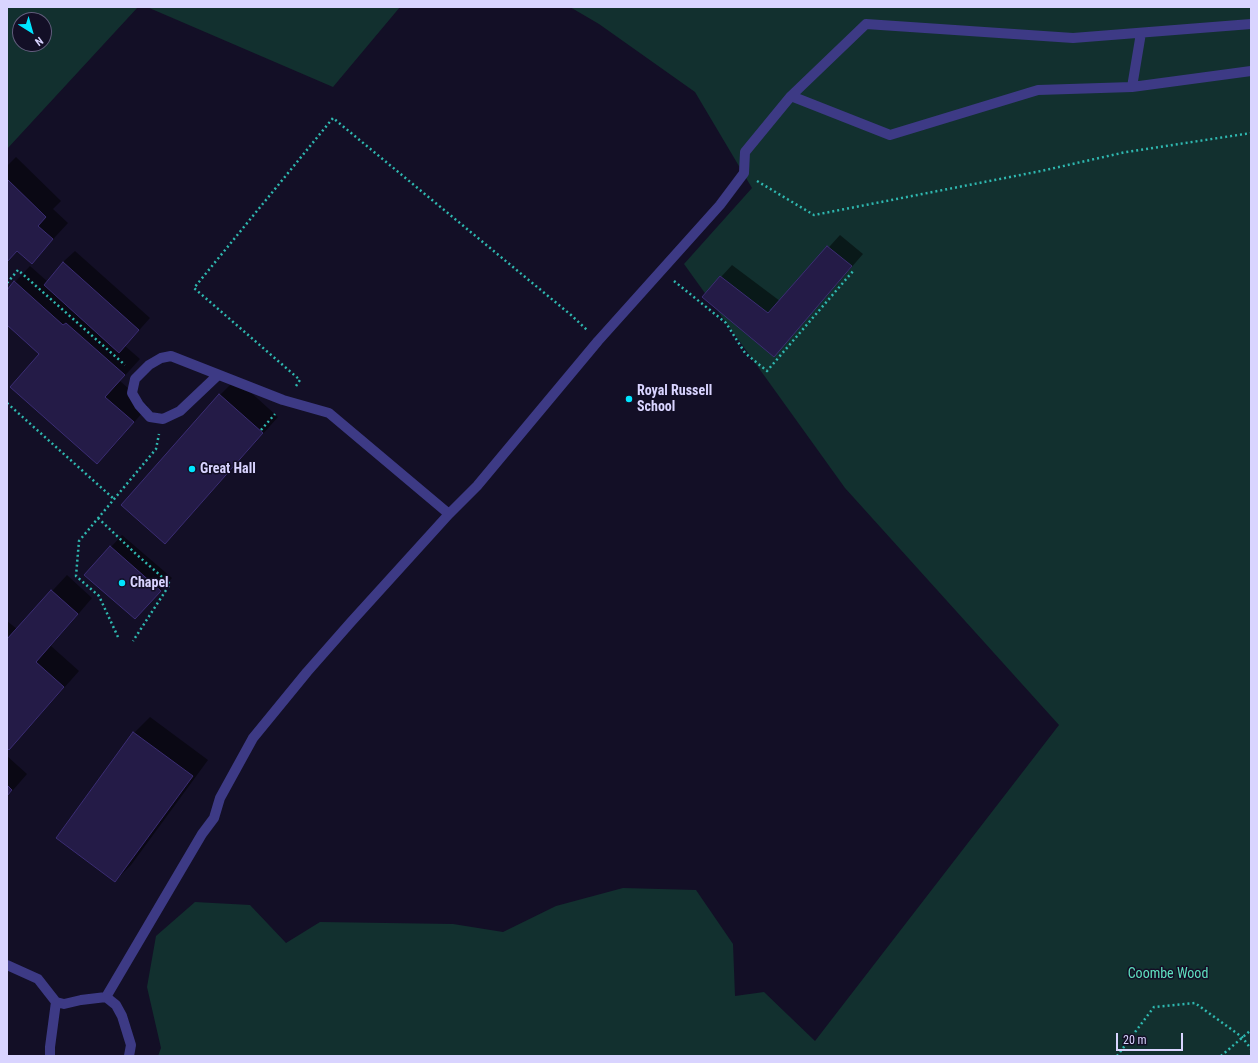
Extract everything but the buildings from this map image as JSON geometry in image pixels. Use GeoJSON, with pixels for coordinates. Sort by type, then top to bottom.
{"type":"FeatureCollection","features":[{"type":"Feature","properties":{"kind":"lane"},"geometry":{"type":"LineString","coordinates":[[106,997],[202,834],[214,818],[220,798],[249,743],[307,672],[449,514],[477,486],[598,341],[720,205],[744,173],[745,152],[791,96],[866,24],[1073,38],[1251,24]]}},
{"type":"Feature","properties":{"kind":"lane"},"geometry":{"type":"LineString","coordinates":[[1132,87],[1141,33]]}},
{"type":"Feature","properties":{"kind":"lane"},"geometry":{"type":"LineString","coordinates":[[791,96],[890,135],[1038,90],[1132,87],[1251,71]]}},
{"type":"Feature","properties":{"kind":"lane"},"geometry":{"type":"LineString","coordinates":[[218,375],[180,411],[163,419],[150,417],[139,405],[132,393],[135,379],[149,365],[161,358],[171,356],[287,401],[329,413],[449,514]]}},
{"type":"Feature","properties":{"kind":"lane"},"geometry":{"type":"LineString","coordinates":[[7,965],[38,980],[56,1002],[64,1004],[106,997],[116,1005],[122,1016],[131,1046],[129,1056]]}},
{"type":"Feature","properties":{"kind":"lane"},"geometry":{"type":"LineString","coordinates":[[50,1056],[56,1002]]}},
{"type":"Feature","properties":{"kind":"path"},"geometry":{"type":"LineString","coordinates":[[261,430],[287,401],[300,380],[194,288],[333,118],[571,315],[598,341]]}},
{"type":"Feature","properties":{"kind":"path"},"geometry":{"type":"LineString","coordinates":[[744,173],[814,215],[1033,173],[1126,152],[1251,133]]}},
{"type":"Feature","properties":{"kind":"path"},"geometry":{"type":"LineString","coordinates":[[662,269],[683,289],[726,323],[745,353],[767,371],[854,270]]}},
{"type":"Feature","properties":{"kind":"path"},"geometry":{"type":"LineString","coordinates":[[7,283],[18,270],[138,376]]}},
{"type":"Feature","properties":{"kind":"path"},"geometry":{"type":"LineString","coordinates":[[7,403],[114,499]]}},
{"type":"Feature","properties":{"kind":"path"},"geometry":{"type":"LineString","coordinates":[[118,637],[99,596],[76,576],[79,540],[156,448],[163,419]]}},
{"type":"Feature","properties":{"kind":"path"},"geometry":{"type":"LineString","coordinates":[[98,518],[170,584],[133,641]]}},
{"type":"Feature","properties":{"kind":"path"},"geometry":{"type":"LineString","coordinates":[[1117,1056],[1154,1007],[1195,1003],[1242,1037],[1251,1049]]}},
{"type":"Feature","properties":{"kind":"path"},"geometry":{"type":"LineString","coordinates":[[1221,1056],[1251,1030]]}},
{"type":"Feature","properties":{"kind":"green space"},"geometry":{"type":"Polygon","coordinates":[[[7,7],[138,7],[7,149],[7,7]]]}},
{"type":"Feature","properties":{"kind":"green space"},"geometry":{"type":"Polygon","coordinates":[[[147,7],[400,7],[333,87],[147,7]]]}},
{"type":"Feature","properties":{"kind":"green space","name":"Coombe Wood"},"geometry":{"type":"Polygon","coordinates":[[[570,7],[1251,7],[1251,1056],[158,1056],[161,1048],[147,987],[156,936],[195,902],[250,905],[286,943],[320,922],[453,924],[503,932],[556,906],[623,888],[696,890],[733,944],[735,996],[764,992],[815,1041],[1059,725],[845,488],[684,264],[752,188],[695,92],[599,24],[570,7]]]}},
{"type":"Feature","properties":{"kind":"place","name":"Royal Russell School"},"geometry":{"type":"Point","coordinates":[629,399]}},
{"type":"Feature","properties":{"kind":"place","name":"Great Hall"},"geometry":{"type":"Point","coordinates":[192,469]}},
{"type":"Feature","properties":{"kind":"place","name":"Chapel"},"geometry":{"type":"Point","coordinates":[122,583]}}]}
